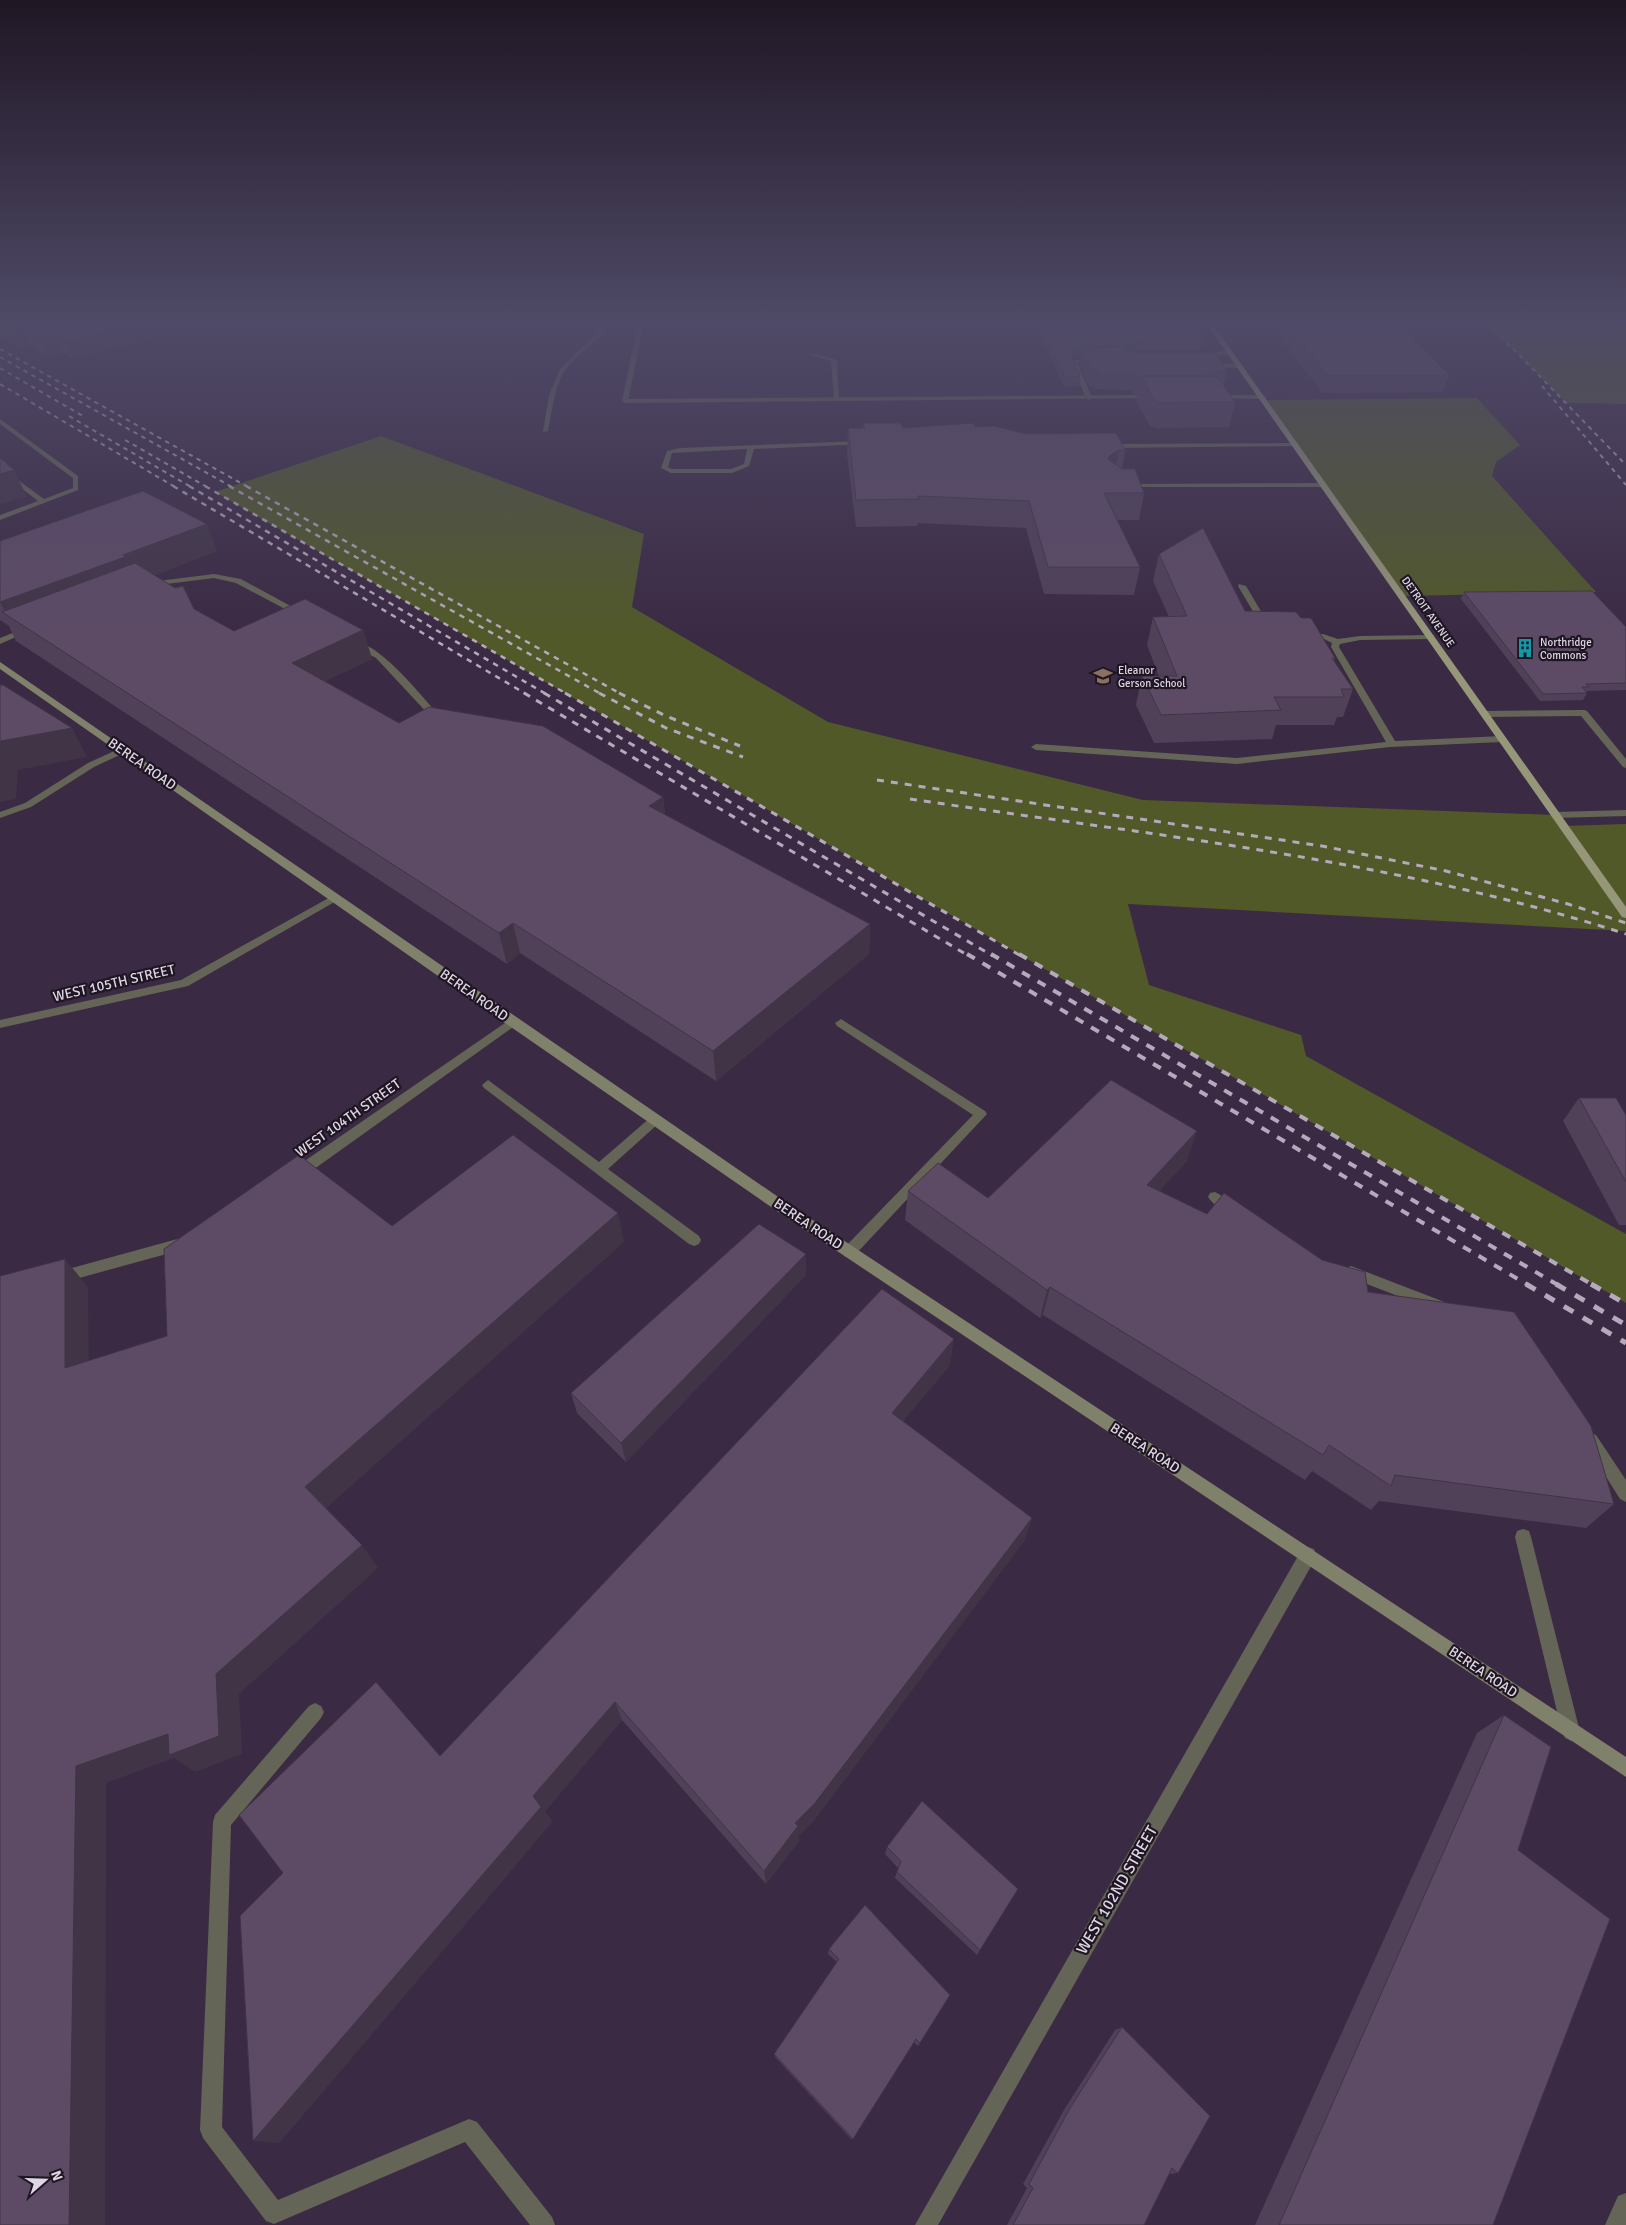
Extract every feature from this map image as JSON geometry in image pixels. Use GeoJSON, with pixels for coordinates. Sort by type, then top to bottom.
{"type":"FeatureCollection","features":[{"type":"Feature","properties":{"kind":"main road","name":"DETROIT AVENUE"},"geometry":{"type":"LineString","coordinates":[[1284,427],[1626,915]]}},
{"type":"Feature","properties":{"kind":"main road","name":"BEREA ROAD"},"geometry":{"type":"LineString","coordinates":[[0,665],[512,1022],[849,1252],[1308,1554],[1626,1768]]}},
{"type":"Feature","properties":{"kind":"street"},"geometry":{"type":"LineString","coordinates":[[0,518],[76,489],[76,477],[8,427]]}},
{"type":"Feature","properties":{"kind":"street"},"geometry":{"type":"LineString","coordinates":[[545,431],[546,427]]}},
{"type":"Feature","properties":{"kind":"street"},"geometry":{"type":"LineString","coordinates":[[751,448],[747,465],[732,471],[671,471],[664,468],[669,452],[680,450],[869,443]]}},
{"type":"Feature","properties":{"kind":"street"},"geometry":{"type":"LineString","coordinates":[[1100,446],[1296,444]]}},
{"type":"Feature","properties":{"kind":"street"},"geometry":{"type":"LineString","coordinates":[[0,469],[44,502]]}},
{"type":"Feature","properties":{"kind":"street"},"geometry":{"type":"LineString","coordinates":[[1136,486],[1325,485]]}},
{"type":"Feature","properties":{"kind":"street"},"geometry":{"type":"LineString","coordinates":[[142,587],[151,584],[214,576],[238,581],[313,621]]}},
{"type":"Feature","properties":{"kind":"street"},"geometry":{"type":"LineString","coordinates":[[1242,586],[1271,636]]}},
{"type":"Feature","properties":{"kind":"street"},"geometry":{"type":"LineString","coordinates":[[0,640],[32,628]]}},
{"type":"Feature","properties":{"kind":"street"},"geometry":{"type":"LineString","coordinates":[[1300,636],[1323,636],[1337,642],[1360,638],[1431,637]]}},
{"type":"Feature","properties":{"kind":"street"},"geometry":{"type":"LineString","coordinates":[[346,638],[379,656],[434,715]]}},
{"type":"Feature","properties":{"kind":"street"},"geometry":{"type":"LineString","coordinates":[[1337,642],[1335,647],[1392,744]]}},
{"type":"Feature","properties":{"kind":"street"},"geometry":{"type":"LineString","coordinates":[[1485,714],[1584,713],[1626,766]]}},
{"type":"Feature","properties":{"kind":"street"},"geometry":{"type":"LineString","coordinates":[[1036,747],[1237,761],[1392,744],[1502,738]]}},
{"type":"Feature","properties":{"kind":"street"},"geometry":{"type":"LineString","coordinates":[[0,815],[28,805],[91,765],[123,750]]}},
{"type":"Feature","properties":{"kind":"street"},"geometry":{"type":"LineString","coordinates":[[1555,815],[1626,813]]}},
{"type":"Feature","properties":{"kind":"street","name":"WEST 105TH STREET"},"geometry":{"type":"LineString","coordinates":[[0,1024],[184,983],[334,898]]}},
{"type":"Feature","properties":{"kind":"street","name":"WEST 104TH STREET"},"geometry":{"type":"LineString","coordinates":[[289,1180],[512,1022]]}},
{"type":"Feature","properties":{"kind":"street"},"geometry":{"type":"LineString","coordinates":[[842,1023],[981,1114],[849,1252]]}},
{"type":"Feature","properties":{"kind":"street"},"geometry":{"type":"LineString","coordinates":[[488,1085],[694,1240]]}},
{"type":"Feature","properties":{"kind":"street"},"geometry":{"type":"LineString","coordinates":[[599,1169],[655,1120]]}},
{"type":"Feature","properties":{"kind":"street"},"geometry":{"type":"LineString","coordinates":[[1215,1197],[1246,1217]]}},
{"type":"Feature","properties":{"kind":"street"},"geometry":{"type":"LineString","coordinates":[[48,1281],[191,1241]]}},
{"type":"Feature","properties":{"kind":"street"},"geometry":{"type":"LineString","coordinates":[[1335,1266],[1409,1292],[1459,1315]]}},
{"type":"Feature","properties":{"kind":"street"},"geometry":{"type":"LineString","coordinates":[[1584,1430],[1626,1494]]}},
{"type":"Feature","properties":{"kind":"street"},"geometry":{"type":"LineString","coordinates":[[1523,1537],[1571,1732]]}},
{"type":"Feature","properties":{"kind":"street","name":"WEST 102ND STREET"},"geometry":{"type":"LineString","coordinates":[[926,2225],[1308,1554]]}},
{"type":"Feature","properties":{"kind":"street"},"geometry":{"type":"LineString","coordinates":[[315,1712],[222,1822],[211,2130],[274,2213],[469,2130],[544,2225]]}},
{"type":"Feature","properties":{"kind":"street"},"geometry":{"type":"LineString","coordinates":[[1616,2225],[1626,2204]]}},
{"type":"Feature","properties":{"kind":"green space"},"geometry":{"type":"Polygon","coordinates":[[[1284,427],[1503,427],[1520,445],[1496,462],[1492,476],[1596,592],[1401,596],[1284,427]]]}},
{"type":"Feature","properties":{"kind":"green space"},"geometry":{"type":"Polygon","coordinates":[[[381,436],[644,534],[632,607],[828,722],[1143,800],[1555,815],[1563,826],[1626,824],[1626,931],[1128,904],[1149,985],[1301,1035],[1306,1056],[1626,1234],[1626,1303],[215,492],[381,436]]]}},
{"type":"Feature","properties":{"kind":"building"},"geometry":{"type":"Polygon","coordinates":[[[998,427],[1026,434],[1116,433],[1125,450],[1119,450],[1109,456],[1108,459],[1122,469],[1135,469],[1144,493],[1104,493],[1140,567],[1048,567],[1029,501],[918,496],[919,499],[856,500],[848,428],[998,427]]]}},
{"type":"Feature","properties":{"kind":"building"},"geometry":{"type":"Polygon","coordinates":[[[0,458],[14,470],[0,474],[0,458]]]}},
{"type":"Feature","properties":{"kind":"building"},"geometry":{"type":"Polygon","coordinates":[[[143,491],[207,524],[123,555],[125,557],[0,602],[0,541],[143,491]]]}},
{"type":"Feature","properties":{"kind":"building"},"geometry":{"type":"Polygon","coordinates":[[[1203,528],[1245,611],[1296,612],[1301,618],[1311,618],[1335,658],[1332,658],[1353,689],[1341,689],[1344,697],[1274,697],[1281,710],[1161,715],[1142,676],[1177,676],[1153,617],[1187,616],[1159,554],[1203,528]]]}},
{"type":"Feature","properties":{"kind":"building"},"geometry":{"type":"Polygon","coordinates":[[[135,563],[175,588],[183,586],[194,609],[234,631],[305,599],[363,630],[292,663],[399,723],[429,707],[543,726],[663,797],[649,806],[870,924],[713,1051],[513,923],[499,933],[2,612],[135,563]]]}},
{"type":"Feature","properties":{"kind":"building","name":"Northridge Commons"},"geometry":{"type":"Polygon","coordinates":[[[1592,591],[1626,627],[1626,683],[1586,684],[1589,687],[1582,687],[1587,693],[1543,694],[1464,592],[1592,591]]]}},
{"type":"Feature","properties":{"kind":"building"},"geometry":{"type":"Polygon","coordinates":[[[0,685],[3,685],[72,728],[1,741],[0,753],[0,685]]]}},
{"type":"Feature","properties":{"kind":"building"},"geometry":{"type":"Polygon","coordinates":[[[1111,1080],[1197,1131],[1147,1185],[1207,1214],[1224,1193],[1322,1260],[1365,1272],[1368,1292],[1514,1312],[1591,1426],[1614,1504],[1395,1475],[1391,1486],[1329,1445],[1323,1455],[1050,1287],[1047,1290],[908,1191],[938,1163],[988,1198],[1111,1080]]]}},
{"type":"Feature","properties":{"kind":"building"},"geometry":{"type":"Polygon","coordinates":[[[1579,1098],[1616,1098],[1626,1115],[1626,1182],[1579,1098]]]}},
{"type":"Feature","properties":{"kind":"building"},"geometry":{"type":"Polygon","coordinates":[[[513,1135],[618,1213],[305,1487],[362,1545],[216,1674],[219,1736],[169,1755],[168,1734],[76,1766],[69,2225],[0,2225],[0,1276],[65,1259],[65,1368],[167,1336],[164,1249],[299,1155],[392,1226],[513,1135]]]}},
{"type":"Feature","properties":{"kind":"building"},"geometry":{"type":"Polygon","coordinates":[[[759,1224],[806,1254],[621,1443],[571,1393],[759,1224]]]}},
{"type":"Feature","properties":{"kind":"building"},"geometry":{"type":"Polygon","coordinates":[[[882,1289],[954,1339],[892,1413],[1032,1518],[815,1803],[795,1823],[798,1826],[764,1871],[615,1702],[533,1796],[541,1807],[253,2141],[240,1916],[283,1873],[239,1815],[376,1682],[440,1756],[882,1289]]]}},
{"type":"Feature","properties":{"kind":"building"},"geometry":{"type":"Polygon","coordinates":[[[1504,1715],[1551,1747],[1518,1850],[1610,1919],[1493,2225],[1279,2225],[1504,1715]]]}},
{"type":"Feature","properties":{"kind":"building"},"geometry":{"type":"Polygon","coordinates":[[[922,1801],[1018,1889],[980,1950],[897,1872],[901,1861],[887,1847],[922,1801]]]}},
{"type":"Feature","properties":{"kind":"building"},"geometry":{"type":"Polygon","coordinates":[[[865,1905],[950,1995],[920,2043],[916,2039],[853,2139],[774,2054],[839,1959],[829,1949],[865,1905]]]}},
{"type":"Feature","properties":{"kind":"building"},"geometry":{"type":"Polygon","coordinates":[[[1122,2027],[1210,2116],[1178,2173],[1172,2168],[1144,2225],[1013,2225],[1033,2188],[1029,2184],[1070,2108],[1122,2027]]]}},
{"type":"Feature","properties":{"kind":"railway"},"geometry":{"type":"LineString","coordinates":[[73,427],[175,487]]}},
{"type":"Feature","properties":{"kind":"railway"},"geometry":{"type":"LineString","coordinates":[[88,427],[191,487]]}},
{"type":"Feature","properties":{"kind":"railway"},"geometry":{"type":"LineString","coordinates":[[125,427],[232,487]]}},
{"type":"Feature","properties":{"kind":"railway"},"geometry":{"type":"LineString","coordinates":[[140,427],[248,487]]}},
{"type":"Feature","properties":{"kind":"railway"},"geometry":{"type":"LineString","coordinates":[[1577,427],[1626,485]]}},
{"type":"Feature","properties":{"kind":"railway"},"geometry":{"type":"LineString","coordinates":[[1589,427],[1626,465]]}},
{"type":"Feature","properties":{"kind":"railway"},"geometry":{"type":"LineString","coordinates":[[125,440],[207,487]]}},
{"type":"Feature","properties":{"kind":"railway"},"geometry":{"type":"LineString","coordinates":[[173,486],[526,694]]}},
{"type":"Feature","properties":{"kind":"railway"},"geometry":{"type":"LineString","coordinates":[[189,486],[546,694]]}},
{"type":"Feature","properties":{"kind":"railway"},"geometry":{"type":"LineString","coordinates":[[205,486],[567,694]]}},
{"type":"Feature","properties":{"kind":"railway"},"geometry":{"type":"LineString","coordinates":[[229,486],[601,694]]}},
{"type":"Feature","properties":{"kind":"railway"},"geometry":{"type":"LineString","coordinates":[[246,486],[621,694]]}},
{"type":"Feature","properties":{"kind":"railway"},"geometry":{"type":"LineString","coordinates":[[524,693],[969,956]]}},
{"type":"Feature","properties":{"kind":"railway"},"geometry":{"type":"LineString","coordinates":[[544,693],[993,956]]}},
{"type":"Feature","properties":{"kind":"railway"},"geometry":{"type":"LineString","coordinates":[[565,693],[1021,956]]}},
{"type":"Feature","properties":{"kind":"railway"},"geometry":{"type":"LineString","coordinates":[[599,693],[666,728],[743,757]]}},
{"type":"Feature","properties":{"kind":"railway"},"geometry":{"type":"LineString","coordinates":[[621,694],[666,716],[740,746]]}},
{"type":"Feature","properties":{"kind":"railway"},"geometry":{"type":"LineString","coordinates":[[877,780],[1322,846],[1446,871],[1568,904],[1626,923]]}},
{"type":"Feature","properties":{"kind":"railway"},"geometry":{"type":"LineString","coordinates":[[910,799],[1181,838],[1361,868],[1450,886],[1538,908],[1626,934]]}},
{"type":"Feature","properties":{"kind":"railway"},"geometry":{"type":"LineString","coordinates":[[967,954],[1528,1285]]}},
{"type":"Feature","properties":{"kind":"railway"},"geometry":{"type":"LineString","coordinates":[[991,954],[1558,1285]]}},
{"type":"Feature","properties":{"kind":"railway"},"geometry":{"type":"LineString","coordinates":[[1019,954],[1593,1285]]}},
{"type":"Feature","properties":{"kind":"railway"},"geometry":{"type":"LineString","coordinates":[[1526,1284],[1626,1343]]}},
{"type":"Feature","properties":{"kind":"railway"},"geometry":{"type":"LineString","coordinates":[[1556,1284],[1626,1325]]}},
{"type":"Feature","properties":{"kind":"railway"},"geometry":{"type":"LineString","coordinates":[[1591,1284],[1626,1304]]}},
{"type":"Feature","properties":{"kind":"place","name":"Northridge Commons"},"geometry":{"type":"Point","coordinates":[1525,648]}},
{"type":"Feature","properties":{"kind":"place","name":"Eleanor Gerson School"},"geometry":{"type":"Point","coordinates":[1103,676]}}]}
